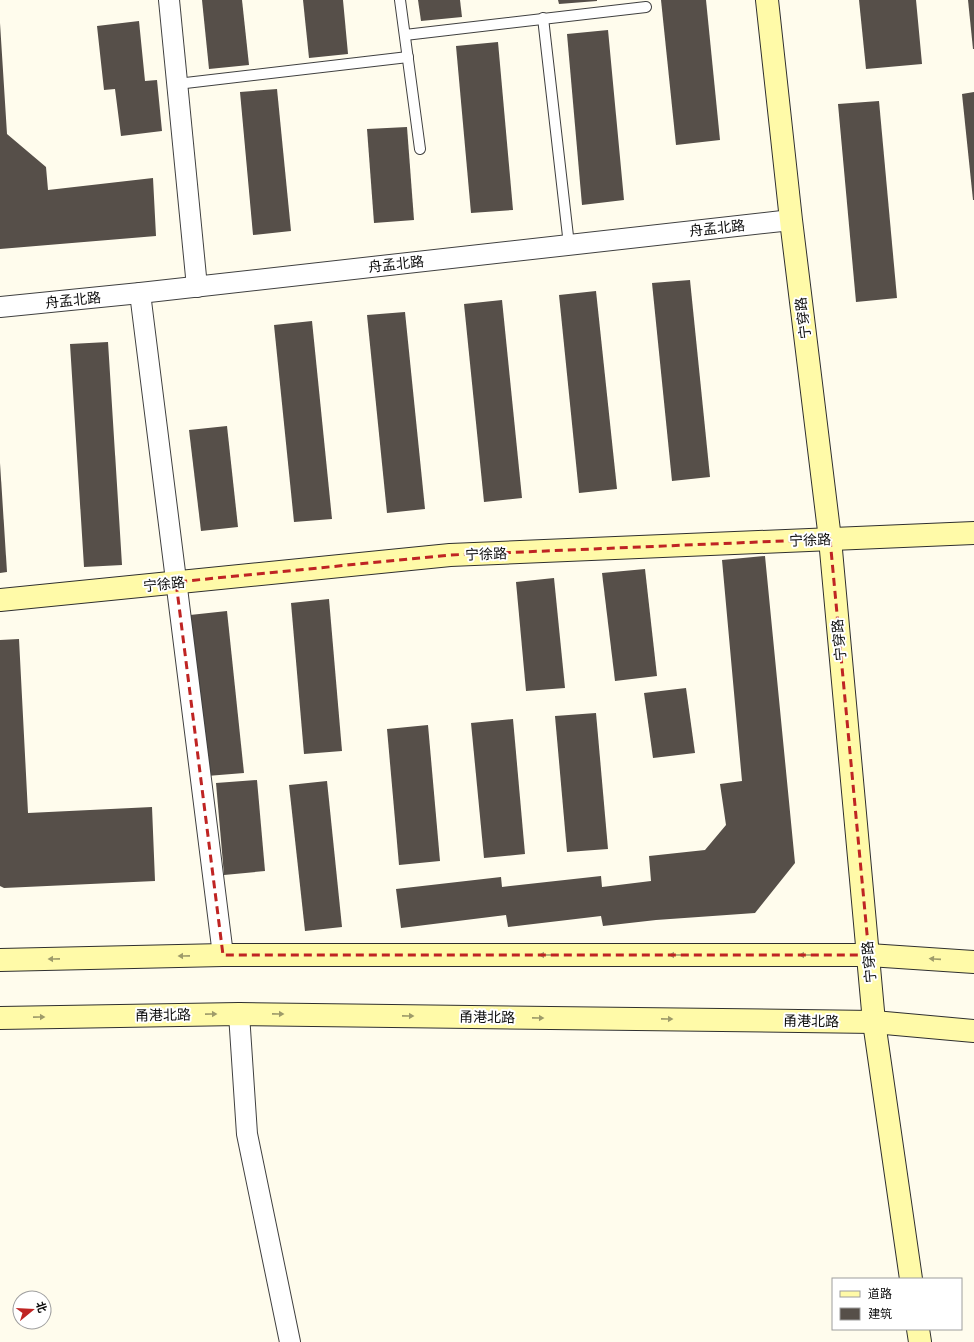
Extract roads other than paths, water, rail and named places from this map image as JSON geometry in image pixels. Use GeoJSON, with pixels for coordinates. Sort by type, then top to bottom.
{"type":"FeatureCollection","features":[{"type":"Feature","properties":{"kind":"street"},"geometry":{"type":"LineString","coordinates":[[169,0],[197,287]]}},
{"type":"Feature","properties":{"kind":"street","name":"宁穿路"},"geometry":{"type":"LineString","coordinates":[[767,0],[791,220],[830,539],[874,1022],[911,1278]]}},
{"type":"Feature","properties":{"kind":"street","name":"舟孟北路"},"geometry":{"type":"LineString","coordinates":[[0,308],[791,220]]}},
{"type":"Feature","properties":{"kind":"street"},"geometry":{"type":"LineString","coordinates":[[140,293],[222,955]]}},
{"type":"Feature","properties":{"kind":"street","name":"宁徐路"},"geometry":{"type":"LineString","coordinates":[[0,600],[450,555],[974,533]]}},
{"type":"Feature","properties":{"kind":"street"},"geometry":{"type":"LineString","coordinates":[[0,960],[222,955],[868,955],[974,962]]}},
{"type":"Feature","properties":{"kind":"street"},"geometry":{"type":"LineString","coordinates":[[238,1014],[247,1134],[290,1342]]}},
{"type":"Feature","properties":{"kind":"street","name":"甬港北路"},"geometry":{"type":"LineString","coordinates":[[0,1018],[238,1014],[874,1022],[974,1031]]}},
{"type":"Feature","properties":{"kind":"street"},"geometry":{"type":"LineString","coordinates":[[918,1330],[920,1342]]}},
{"type":"Feature","properties":{"kind":"lane"},"geometry":{"type":"LineString","coordinates":[[400,0],[420,149]]}},
{"type":"Feature","properties":{"kind":"lane"},"geometry":{"type":"LineString","coordinates":[[405,35],[646,7]]}},
{"type":"Feature","properties":{"kind":"lane"},"geometry":{"type":"LineString","coordinates":[[543,18],[569,245]]}},
{"type":"Feature","properties":{"kind":"lane"},"geometry":{"type":"LineString","coordinates":[[177,84],[408,57]]}}]}
